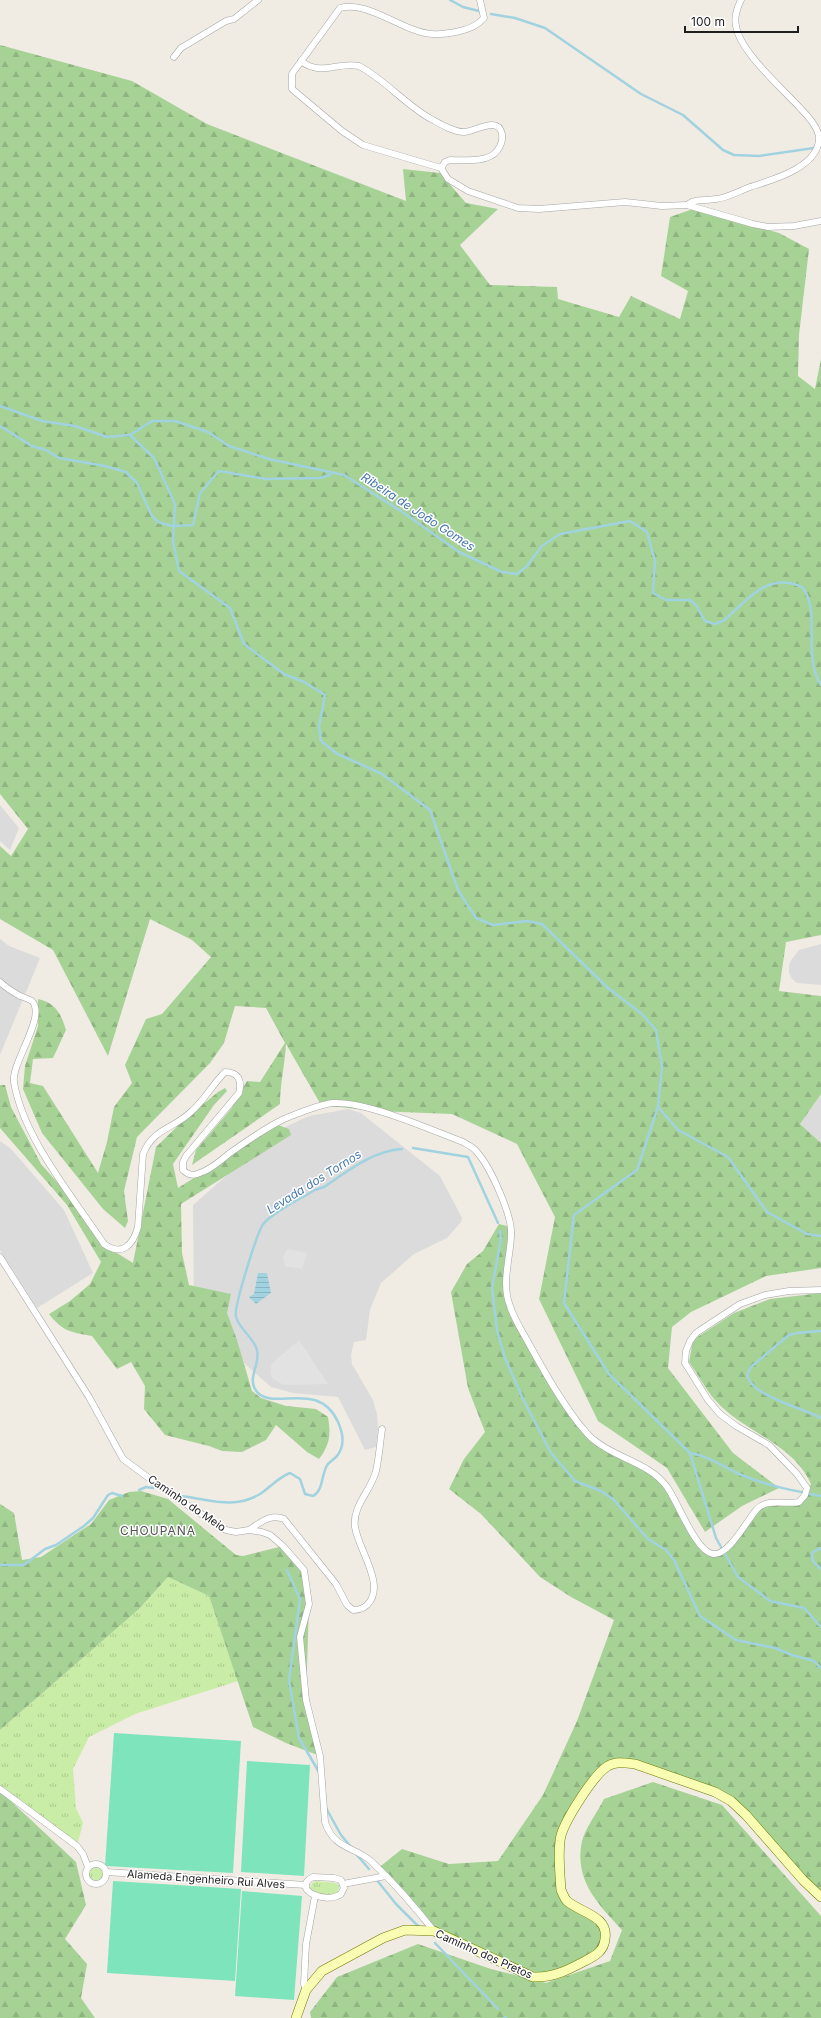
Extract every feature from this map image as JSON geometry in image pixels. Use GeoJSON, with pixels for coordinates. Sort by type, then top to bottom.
{"type":"FeatureCollection","features":[{"type":"Feature","properties":{"kind":"main road","name":"Caminho dos Pretos"},"geometry":{"type":"LineString","coordinates":[[296,2018],[306,1990],[322,1971],[383,1938],[405,1930],[434,1931],[533,1977],[547,1978],[561,1973],[595,1956],[601,1950],[605,1942],[606,1934],[604,1926],[596,1918],[566,1901],[561,1890],[560,1841],[562,1830],[567,1819],[600,1774],[608,1766],[624,1762],[635,1764],[715,1792],[731,1801],[821,1897]]}},
{"type":"Feature","properties":{"kind":"street"},"geometry":{"type":"LineString","coordinates":[[174,57],[181,48],[226,21],[234,19],[258,0]]}},
{"type":"Feature","properties":{"kind":"street"},"geometry":{"type":"LineString","coordinates":[[480,0],[484,18],[479,24],[472,28],[450,33],[432,34],[406,26],[363,6],[349,5],[340,8],[292,74],[292,89],[342,131],[363,145],[441,168],[448,179],[468,191],[518,208],[539,209],[625,202],[662,206],[687,205],[768,227],[794,226],[821,221]]}},
{"type":"Feature","properties":{"kind":"street"},"geometry":{"type":"LineString","coordinates":[[687,205],[698,200],[717,199],[795,171],[810,162],[818,152],[820,142],[819,134],[807,116],[743,44],[736,26],[736,15],[741,0]]}},
{"type":"Feature","properties":{"kind":"street"},"geometry":{"type":"LineString","coordinates":[[301,61],[310,68],[350,64],[359,66],[420,114],[451,129],[464,132],[485,125],[491,125],[498,128],[502,134],[500,146],[495,154],[489,158],[450,160],[445,162],[441,168]]}},
{"type":"Feature","properties":{"kind":"street"},"geometry":{"type":"LineString","coordinates":[[0,982],[8,989],[32,1001],[35,1008],[31,1031],[18,1062],[14,1080],[21,1112],[38,1146],[104,1244],[110,1248],[116,1250],[122,1249],[135,1239],[138,1227],[144,1154],[152,1137],[193,1110],[214,1082],[225,1072],[232,1072],[237,1075],[240,1080],[239,1093],[186,1156],[183,1162],[183,1170],[188,1174],[196,1175],[209,1169],[248,1140],[283,1120],[321,1105],[332,1104],[345,1104],[382,1113],[464,1142],[475,1150],[484,1162],[508,1211],[512,1236],[506,1267],[506,1291],[510,1307],[553,1389],[592,1439],[608,1450],[650,1472],[666,1485],[704,1550],[718,1554],[730,1545],[758,1507],[769,1503],[799,1502],[805,1495],[806,1485],[769,1445],[736,1426],[720,1414],[708,1400],[685,1363],[686,1351],[690,1341],[696,1334],[740,1304],[765,1295],[789,1291],[821,1290]]}},
{"type":"Feature","properties":{"kind":"street","name":"Caminho do Meio"},"geometry":{"type":"LineString","coordinates":[[0,1257],[89,1397],[123,1459],[172,1495],[226,1530],[236,1532],[249,1530],[270,1535],[283,1546],[304,1570],[309,1604],[300,1637],[306,1700],[320,1756],[325,1822],[328,1830],[340,1844],[370,1860],[434,1931]]}},
{"type":"Feature","properties":{"kind":"street"},"geometry":{"type":"LineString","coordinates":[[249,1530],[268,1517],[277,1516],[284,1519],[336,1584],[346,1605],[353,1610],[364,1608],[371,1601],[375,1589],[355,1528],[355,1514],[370,1487],[377,1460],[382,1429]]}},
{"type":"Feature","properties":{"kind":"street"},"geometry":{"type":"LineString","coordinates":[[0,1789],[77,1846],[88,1867],[86,1871],[87,1879],[93,1884],[101,1883],[106,1876],[106,1872],[99,1865],[92,1865],[88,1867]]}},
{"type":"Feature","properties":{"kind":"street","name":"Alameda Engenheiro Rui Alves"},"geometry":{"type":"LineString","coordinates":[[106,1872],[306,1885]]}},
{"type":"Feature","properties":{"kind":"street"},"geometry":{"type":"LineString","coordinates":[[343,1884],[386,1876]]}},
{"type":"Feature","properties":{"kind":"street"},"geometry":{"type":"LineString","coordinates":[[313,1877],[338,1878],[343,1884],[343,1891],[340,1895],[333,1897],[315,1896],[308,1891],[306,1885],[313,1877]]}},
{"type":"Feature","properties":{"kind":"street"},"geometry":{"type":"LineString","coordinates":[[306,1990],[304,1984],[306,1944],[315,1896]]}},
{"type":"Feature","properties":{"kind":"shaded area"},"geometry":{"type":"Polygon","coordinates":[[[0,805],[19,828],[10,850],[0,841],[0,805]]]}},
{"type":"Feature","properties":{"kind":"shaded area"},"geometry":{"type":"Polygon","coordinates":[[[0,939],[9,946],[40,958],[0,1055],[0,939]]]}},
{"type":"Feature","properties":{"kind":"shaded area"},"geometry":{"type":"Polygon","coordinates":[[[821,944],[821,985],[797,983],[792,979],[789,973],[789,965],[792,959],[799,950],[821,944]]]}},
{"type":"Feature","properties":{"kind":"shaded area"},"geometry":{"type":"Polygon","coordinates":[[[821,1094],[821,1143],[800,1124],[821,1094]]]}},
{"type":"Feature","properties":{"kind":"shaded area"},"geometry":{"type":"Polygon","coordinates":[[[348,1109],[361,1113],[440,1176],[462,1218],[461,1222],[447,1238],[414,1254],[381,1283],[370,1310],[366,1340],[354,1342],[351,1355],[352,1364],[373,1400],[377,1414],[378,1430],[376,1447],[365,1450],[338,1397],[293,1393],[271,1387],[227,1348],[194,1314],[193,1205],[279,1130],[309,1116],[348,1109]]]}},
{"type":"Feature","properties":{"kind":"shaded area"},"geometry":{"type":"Polygon","coordinates":[[[0,1141],[11,1149],[64,1210],[93,1273],[37,1308],[0,1250],[0,1141]]]}},
{"type":"Feature","properties":{"kind":"shaded area"},"geometry":{"type":"Polygon","coordinates":[[[288,1249],[307,1253],[302,1269],[285,1266],[283,1256],[288,1249]]]}},
{"type":"Feature","properties":{"kind":"shaded area"},"geometry":{"type":"Polygon","coordinates":[[[299,1340],[328,1384],[284,1385],[273,1379],[270,1374],[272,1363],[299,1340]]]}},
{"type":"Feature","properties":{"kind":"green space"},"geometry":{"type":"Polygon","coordinates":[[[0,45],[132,81],[207,124],[406,201],[403,169],[440,173],[466,203],[498,209],[460,245],[490,285],[557,287],[558,299],[619,317],[631,296],[680,319],[688,291],[661,276],[670,217],[693,209],[779,233],[809,249],[799,335],[798,376],[815,389],[821,359],[821,935],[786,942],[779,991],[821,996],[821,1094],[800,1124],[821,1143],[821,1268],[766,1276],[691,1312],[672,1327],[668,1368],[733,1453],[779,1488],[742,1506],[705,1532],[667,1468],[598,1421],[539,1299],[555,1217],[517,1144],[452,1114],[375,1111],[321,1105],[286,1044],[280,1104],[192,1165],[196,1150],[231,1109],[247,1081],[260,1082],[285,1043],[266,1008],[235,1006],[224,1043],[210,1063],[137,1137],[124,1191],[128,1221],[125,1228],[103,1209],[42,1133],[23,1089],[25,1066],[38,1026],[38,999],[49,1003],[57,1010],[66,1030],[53,1058],[33,1059],[30,1083],[43,1086],[98,1173],[107,1142],[114,1107],[132,1083],[125,1065],[146,1019],[162,1014],[211,957],[192,940],[150,919],[108,1056],[53,950],[0,919],[0,846],[11,856],[28,829],[0,794],[0,45]]]}},
{"type":"Feature","properties":{"kind":"green space"},"geometry":{"type":"Polygon","coordinates":[[[0,1085],[5,1085],[11,1107],[41,1164],[79,1207],[112,1250],[133,1263],[156,1147],[184,1120],[225,1088],[227,1091],[214,1105],[173,1164],[178,1188],[278,1125],[289,1129],[291,1135],[181,1204],[182,1253],[189,1285],[231,1294],[227,1313],[237,1340],[252,1391],[261,1398],[286,1406],[316,1409],[328,1417],[329,1439],[319,1459],[307,1452],[276,1425],[266,1440],[242,1452],[222,1451],[209,1446],[165,1435],[144,1409],[145,1386],[131,1362],[117,1369],[92,1336],[63,1328],[54,1320],[49,1314],[70,1301],[90,1284],[101,1262],[67,1205],[0,1128],[0,1085]]]}},
{"type":"Feature","properties":{"kind":"green space"},"geometry":{"type":"Polygon","coordinates":[[[499,1224],[511,1227],[506,1267],[510,1307],[553,1389],[592,1439],[632,1462],[666,1485],[697,1541],[713,1554],[725,1549],[758,1507],[781,1505],[796,1500],[802,1497],[811,1484],[803,1470],[792,1458],[780,1448],[739,1421],[711,1396],[689,1362],[693,1340],[734,1313],[770,1299],[821,1293],[821,1897],[746,1815],[715,1792],[624,1762],[608,1766],[567,1819],[559,1853],[561,1890],[606,1934],[595,1956],[561,1973],[520,1973],[434,1931],[377,1869],[402,1849],[449,1864],[498,1861],[543,1795],[577,1721],[614,1620],[571,1597],[540,1577],[481,1514],[449,1489],[464,1459],[485,1432],[468,1388],[451,1292],[467,1264],[483,1251],[499,1224]]]}},
{"type":"Feature","properties":{"kind":"green space"},"geometry":{"type":"Polygon","coordinates":[[[141,1491],[168,1499],[236,1555],[243,1556],[283,1546],[304,1570],[309,1604],[306,1700],[320,1756],[286,1743],[253,1727],[209,1596],[168,1577],[139,1609],[0,1730],[0,1504],[14,1513],[22,1560],[41,1557],[91,1524],[109,1500],[129,1492],[141,1491]]]}},
{"type":"Feature","properties":{"kind":"green space"},"geometry":{"type":"Polygon","coordinates":[[[168,1577],[209,1596],[238,1681],[135,1714],[89,1737],[73,1769],[76,1808],[83,1823],[77,1846],[0,1789],[0,1730],[139,1609],[168,1577]]]}},
{"type":"Feature","properties":{"kind":"green space"},"geometry":{"type":"Polygon","coordinates":[[[114,1733],[241,1741],[233,1873],[105,1866],[114,1733]]]}},
{"type":"Feature","properties":{"kind":"green space"},"geometry":{"type":"Polygon","coordinates":[[[247,1761],[310,1765],[304,1876],[241,1872],[247,1761]]]}},
{"type":"Feature","properties":{"kind":"green space"},"geometry":{"type":"Polygon","coordinates":[[[653,1782],[722,1805],[821,1916],[821,2018],[311,2018],[310,2012],[337,1977],[418,1944],[491,1969],[546,1983],[610,1961],[622,1930],[596,1900],[585,1879],[581,1868],[580,1855],[582,1841],[604,1799],[653,1782]]]}},
{"type":"Feature","properties":{"kind":"green space"},"geometry":{"type":"Polygon","coordinates":[[[0,1791],[76,1862],[86,1905],[65,1939],[87,1964],[81,1998],[95,2018],[0,2018],[0,1791]]]}},
{"type":"Feature","properties":{"kind":"green space"},"geometry":{"type":"Polygon","coordinates":[[[96,1866],[103,1871],[104,1874],[99,1881],[96,1882],[89,1877],[88,1874],[93,1867],[96,1866]]]}},
{"type":"Feature","properties":{"kind":"green space"},"geometry":{"type":"Polygon","coordinates":[[[113,1881],[241,1889],[235,1981],[107,1973],[113,1881]]]}},
{"type":"Feature","properties":{"kind":"green space"},"geometry":{"type":"Polygon","coordinates":[[[316,1881],[336,1883],[339,1886],[338,1892],[333,1895],[315,1893],[310,1888],[312,1883],[316,1881]]]}},
{"type":"Feature","properties":{"kind":"green space"},"geometry":{"type":"Polygon","coordinates":[[[242,1891],[302,1896],[294,2000],[235,1996],[242,1891]]]}},
{"type":"Feature","properties":{"kind":"water"},"geometry":{"type":"Polygon","coordinates":[[[258,1273],[267,1273],[271,1293],[256,1304],[249,1297],[254,1294],[258,1273]]]}},
{"type":"Feature","properties":{"kind":"waterway"},"geometry":{"type":"LineString","coordinates":[[450,0],[463,7],[479,11]]}},
{"type":"Feature","properties":{"kind":"waterway"},"geometry":{"type":"LineString","coordinates":[[491,14],[515,18],[545,28],[641,94],[683,115],[723,150],[734,155],[759,156],[821,147]]}},
{"type":"Feature","properties":{"kind":"waterway","name":"Ribeira de João Gomes"},"geometry":{"type":"LineString","coordinates":[[0,406],[42,421],[75,426],[107,437],[130,435],[152,421],[175,421],[208,432],[229,446],[269,459],[344,475],[404,513],[459,552],[502,572],[517,574],[526,567],[542,546],[560,534],[630,521],[647,532],[655,561],[653,593],[666,600],[690,600],[696,605],[705,621],[715,624],[723,621],[753,594],[769,585],[789,583],[803,588],[811,609],[813,661],[821,685]]}},
{"type":"Feature","properties":{"kind":"waterway"},"geometry":{"type":"LineString","coordinates":[[0,426],[32,446],[46,450],[59,458],[105,466],[126,472],[137,483],[152,516],[158,522],[172,526],[193,525],[200,493],[219,471],[266,479],[320,478],[330,475],[330,472]]}},
{"type":"Feature","properties":{"kind":"waterway"},"geometry":{"type":"LineString","coordinates":[[130,435],[154,458],[175,504],[173,541],[179,571],[230,608],[244,644],[284,674],[304,682],[325,695],[319,726],[321,741],[336,753],[382,774],[430,810],[458,890],[476,918],[493,925],[527,921],[542,924],[608,988],[642,1014],[656,1030],[662,1066],[658,1107],[678,1130],[728,1157],[767,1212],[807,1234],[821,1236]]}},
{"type":"Feature","properties":{"kind":"waterway"},"geometry":{"type":"LineString","coordinates":[[658,1107],[637,1170],[574,1215],[564,1303],[609,1374],[690,1453],[716,1538],[738,1577],[770,1601],[804,1608],[821,1627]]}},
{"type":"Feature","properties":{"kind":"waterway","name":"Levada dos Tornos"},"geometry":{"type":"LineString","coordinates":[[413,1148],[468,1157],[498,1223]]}},
{"type":"Feature","properties":{"kind":"waterway","name":"Levada dos Tornos"},"geometry":{"type":"LineString","coordinates":[[181,1496],[221,1502],[250,1499],[260,1494],[290,1473],[300,1479],[305,1494],[313,1496],[319,1490],[328,1464],[340,1452],[342,1435],[338,1422],[330,1409],[320,1402],[297,1398],[275,1399],[258,1393],[254,1388],[253,1382],[258,1356],[257,1350],[236,1317],[238,1300],[252,1253],[264,1223],[282,1209],[315,1190],[324,1187],[351,1168],[370,1158],[402,1149]]}},
{"type":"Feature","properties":{"kind":"waterway","name":"Levada dos Tornos"},"geometry":{"type":"LineString","coordinates":[[500,1231],[501,1239],[492,1288],[497,1330],[505,1358],[523,1399],[551,1453],[575,1481],[601,1491],[614,1500],[648,1539],[666,1550],[674,1560],[700,1616],[736,1640],[775,1648],[792,1655],[814,1661],[821,1668]]}},
{"type":"Feature","properties":{"kind":"waterway","name":"Levada dos Tornos"},"geometry":{"type":"LineString","coordinates":[[821,1331],[789,1335],[751,1367],[747,1375],[751,1382],[767,1395],[821,1418]]}},
{"type":"Feature","properties":{"kind":"waterway"},"geometry":{"type":"LineString","coordinates":[[690,1453],[704,1457],[753,1480],[821,1496]]}},
{"type":"Feature","properties":{"kind":"waterway","name":"Levada dos Tornos"},"geometry":{"type":"LineString","coordinates":[[139,1490],[146,1487],[153,1488]]}},
{"type":"Feature","properties":{"kind":"waterway","name":"Levada dos Tornos"},"geometry":{"type":"LineString","coordinates":[[0,1565],[24,1565],[45,1549],[56,1545],[84,1526],[93,1518],[108,1495],[112,1493],[122,1496]]}},
{"type":"Feature","properties":{"kind":"waterway","name":"Levada dos Tornos"},"geometry":{"type":"LineString","coordinates":[[821,1548],[813,1552],[812,1555],[812,1560],[821,1569]]}},
{"type":"Feature","properties":{"kind":"waterway"},"geometry":{"type":"LineString","coordinates":[[287,1570],[300,1599],[289,1680],[299,1738],[319,1772]]}},
{"type":"Feature","properties":{"kind":"waterway"},"geometry":{"type":"LineString","coordinates":[[326,1808],[341,1835],[351,1847]]}},
{"type":"Feature","properties":{"kind":"waterway"},"geometry":{"type":"LineString","coordinates":[[356,1854],[369,1869]]}},
{"type":"Feature","properties":{"kind":"waterway"},"geometry":{"type":"LineString","coordinates":[[376,1879],[396,1904],[419,1927]]}},
{"type":"Feature","properties":{"kind":"waterway"},"geometry":{"type":"LineString","coordinates":[[435,1943],[498,2009]]}},
{"type":"Feature","properties":{"kind":"district","name":"CHOUPANA"},"geometry":{"type":"Point","coordinates":[158,1531]}}]}
